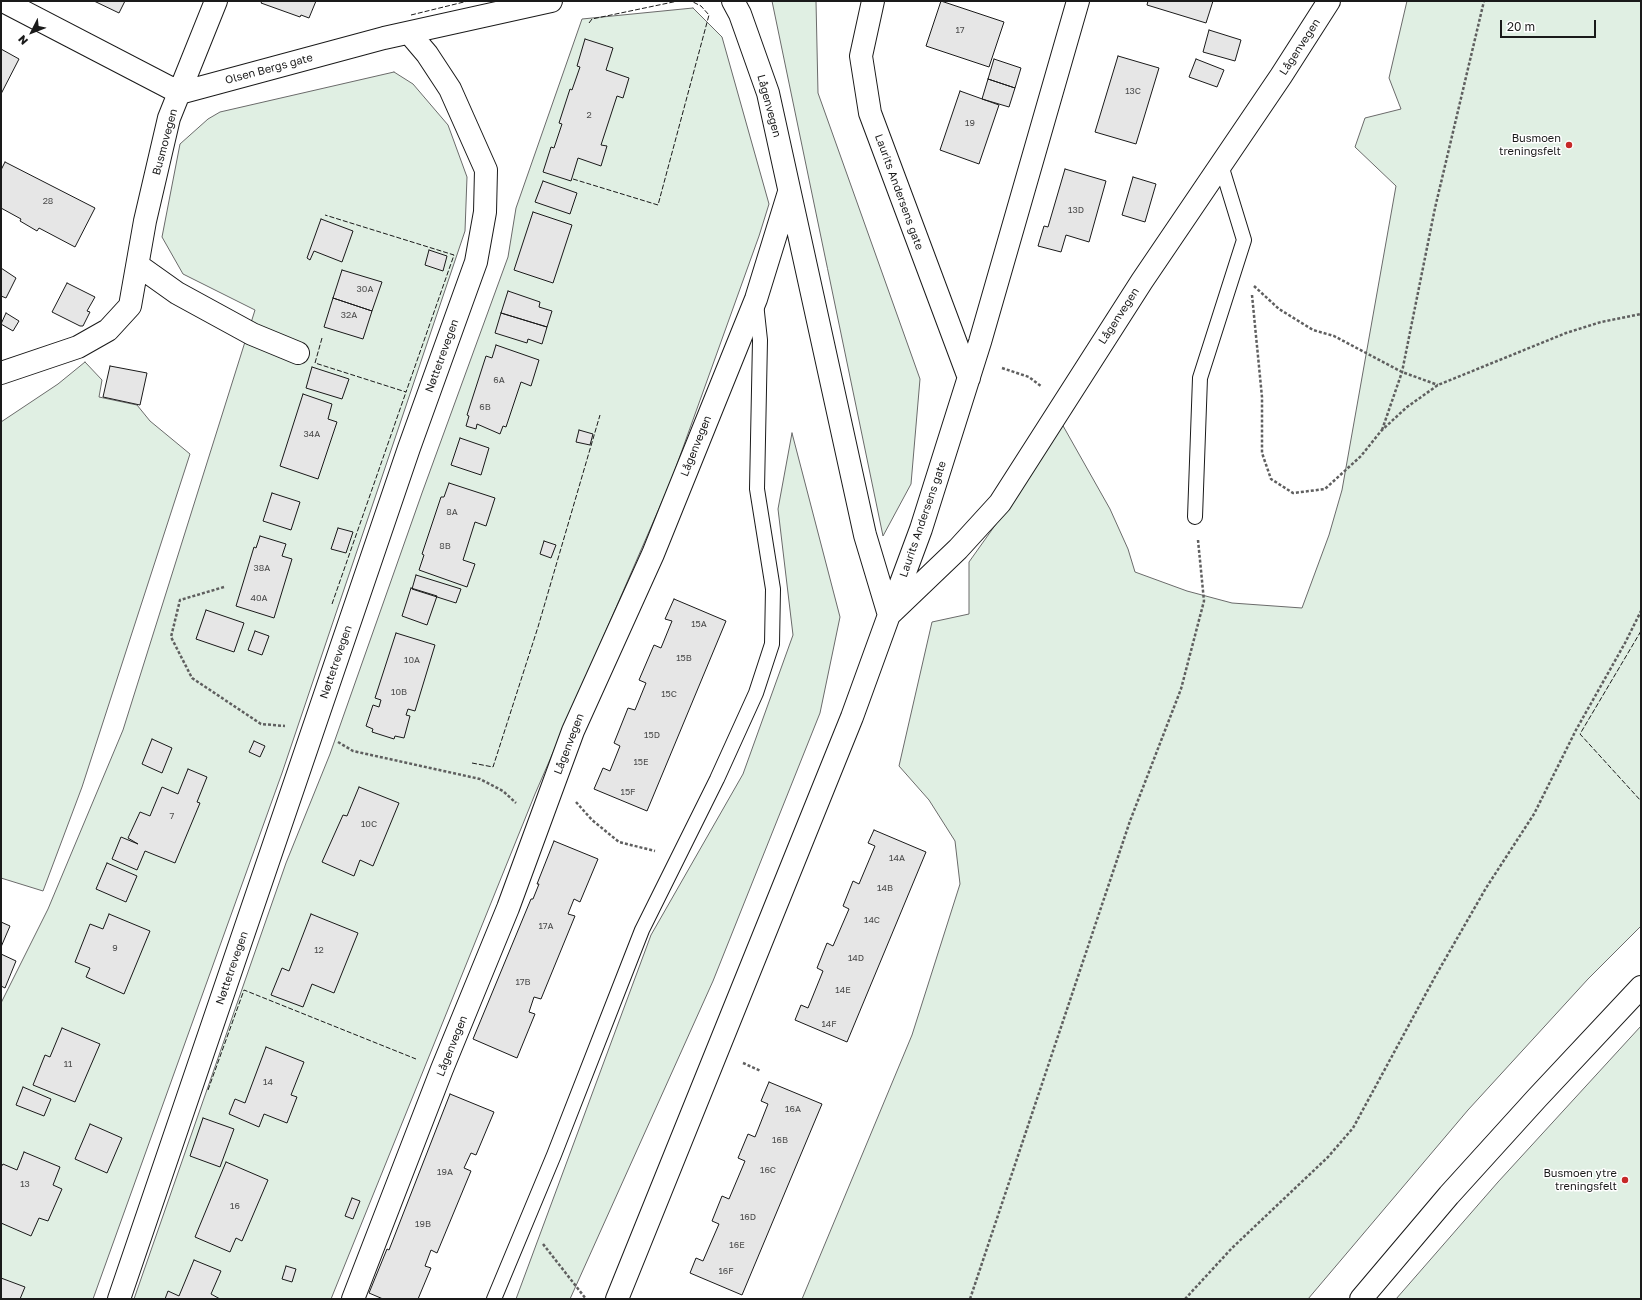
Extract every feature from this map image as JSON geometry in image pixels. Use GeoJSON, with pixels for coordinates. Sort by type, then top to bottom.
{"type":"FeatureCollection","features":[{"type":"Feature","properties":{"kind":"main road"},"geometry":{"type":"LineString","coordinates":[[3,1],[180,93]]}},
{"type":"Feature","properties":{"kind":"main road","name":"Busmovegen"},"geometry":{"type":"LineString","coordinates":[[1,373],[78,347],[108,330],[130,306],[139,266],[146,221],[169,118],[216,1]]}},
{"type":"Feature","properties":{"kind":"main road","name":"Olsen Bergs gate"},"geometry":{"type":"LineString","coordinates":[[180,93],[384,38],[410,34],[551,1]]}},
{"type":"Feature","properties":{"kind":"main road","name":"Lågenvegen"},"geometry":{"type":"LineString","coordinates":[[733,1],[740,14],[768,93],[865,535],[889,615]]}},
{"type":"Feature","properties":{"kind":"main road","name":"Laurits Andersens gate"},"geometry":{"type":"LineString","coordinates":[[873,1],[861,56],[870,113],[969,378]]}},
{"type":"Feature","properties":{"kind":"main road","name":"Laurits Andersens gate"},"geometry":{"type":"LineString","coordinates":[[889,615],[921,529],[976,356],[1078,1]]}},
{"type":"Feature","properties":{"kind":"main road","name":"Lågenvegen"},"geometry":{"type":"LineString","coordinates":[[617,1299],[849,725],[889,615],[958,550],[1000,503],[1142,281],[1221,165],[1329,1]]}},
{"type":"Feature","properties":{"kind":"main road","name":"Nøttetrevegen"},"geometry":{"type":"LineString","coordinates":[[119,1299],[409,448],[476,262],[485,212],[486,170],[450,89],[427,54],[410,34]]}},
{"type":"Feature","properties":{"kind":"main road","name":"Lågenvegen"},"geometry":{"type":"LineString","coordinates":[[354,1299],[442,1069],[508,908],[573,731],[653,554],[756,299],[789,191]]}},
{"type":"Feature","properties":{"kind":"main road"},"geometry":{"type":"LineString","coordinates":[[139,266],[177,293],[252,334],[298,353]]}},
{"type":"Feature","properties":{"kind":"main road"},"geometry":{"type":"LineString","coordinates":[[1361,1299],[1454,1190],[1547,1087],[1641,987]]}},
{"type":"Feature","properties":{"kind":"lane"},"geometry":{"type":"LineString","coordinates":[[1196,517],[1200,378],[1244,240],[1221,165]]}},
{"type":"Feature","properties":{"kind":"lane"},"geometry":{"type":"LineString","coordinates":[[494,1299],[554,1155],[642,930],[718,779],[756,693],[772,644],[773,589],[757,489],[760,340],[756,299]]}},
{"type":"Feature","properties":{"kind":"path"},"geometry":{"type":"LineString","coordinates":[[1381,431],[1402,372],[1435,208],[1484,1]]}},
{"type":"Feature","properties":{"kind":"path"},"geometry":{"type":"LineString","coordinates":[[1438,385],[1402,372],[1334,336],[1313,330],[1279,308],[1251,283],[1262,397],[1262,453],[1271,479],[1293,493],[1325,489],[1361,456],[1381,431],[1407,407],[1438,385],[1566,333],[1601,322],[1641,314]]}},
{"type":"Feature","properties":{"kind":"path"},"geometry":{"type":"LineString","coordinates":[[976,356],[1001,368],[1028,377],[1064,402]]}},
{"type":"Feature","properties":{"kind":"path"},"geometry":{"type":"LineString","coordinates":[[970,1299],[1130,821],[1181,689],[1204,601],[1196,517]]}},
{"type":"Feature","properties":{"kind":"path"},"geometry":{"type":"LineString","coordinates":[[1186,1299],[1232,1248],[1328,1157],[1354,1128],[1436,975],[1486,888],[1534,814],[1576,730],[1625,643],[1641,611]]}},
{"type":"Feature","properties":{"kind":"path"},"geometry":{"type":"LineString","coordinates":[[572,797],[592,820],[619,842],[679,856]]}},
{"type":"Feature","properties":{"kind":"path"},"geometry":{"type":"LineString","coordinates":[[525,1222],[586,1299]]}},
{"type":"Feature","properties":{"kind":"green space"},"geometry":{"type":"Polygon","coordinates":[[[772,1],[816,1],[818,93],[920,379],[911,484],[883,536],[772,1]]]}},
{"type":"Feature","properties":{"kind":"green space"},"geometry":{"type":"Polygon","coordinates":[[[1407,1],[1641,1],[1641,926],[1588,979],[1468,1110],[1308,1299],[802,1299],[912,1035],[960,884],[955,841],[929,800],[899,766],[932,622],[969,614],[969,562],[1001,517],[1062,424],[1110,509],[1128,549],[1135,572],[1187,591],[1232,603],[1302,608],[1329,535],[1342,490],[1396,186],[1355,147],[1365,118],[1401,109],[1389,78],[1407,1]]]}},
{"type":"Feature","properties":{"kind":"green space"},"geometry":{"type":"Polygon","coordinates":[[[693,8],[722,37],[769,204],[759,236],[671,481],[535,794],[331,1299],[134,1299],[286,863],[330,754],[422,493],[508,257],[516,208],[582,19],[693,8]]]}},
{"type":"Feature","properties":{"kind":"green space"},"geometry":{"type":"Polygon","coordinates":[[[394,72],[413,84],[448,125],[467,177],[465,231],[282,773],[93,1299],[1,1299],[1,1003],[48,909],[123,730],[255,310],[183,274],[162,237],[180,144],[208,119],[220,112],[394,72]]]}},
{"type":"Feature","properties":{"kind":"green space"},"geometry":{"type":"Polygon","coordinates":[[[85,362],[102,380],[99,397],[137,405],[150,421],[190,454],[82,787],[43,891],[1,878],[1,422],[58,384],[85,362]]]}},
{"type":"Feature","properties":{"kind":"green space"},"geometry":{"type":"Polygon","coordinates":[[[792,433],[840,617],[820,713],[713,981],[570,1299],[516,1299],[651,935],[743,774],[793,635],[778,509],[792,433]]]}},
{"type":"Feature","properties":{"kind":"green space"},"geometry":{"type":"Polygon","coordinates":[[[1641,1026],[1641,1299],[1396,1299],[1498,1182],[1641,1026]]]}},
{"type":"Feature","properties":{"kind":"building"},"geometry":{"type":"Polygon","coordinates":[[[94,1],[125,1],[119,13],[94,1]]]}},
{"type":"Feature","properties":{"kind":"building"},"geometry":{"type":"Polygon","coordinates":[[[262,1],[316,1],[309,18],[301,15],[300,17],[261,3],[262,1]]]}},
{"type":"Feature","properties":{"kind":"building"},"geometry":{"type":"Polygon","coordinates":[[[941,1],[1004,22],[989,67],[926,46],[941,1]]]}},
{"type":"Feature","properties":{"kind":"building"},"geometry":{"type":"Polygon","coordinates":[[[1148,1],[1213,1],[1206,23],[1147,5],[1148,1]]]}},
{"type":"Feature","properties":{"kind":"building"},"geometry":{"type":"Polygon","coordinates":[[[1209,30],[1241,40],[1235,61],[1203,52],[1209,30]]]}},
{"type":"Feature","properties":{"kind":"building"},"geometry":{"type":"Polygon","coordinates":[[[585,39],[613,48],[606,70],[629,78],[623,98],[617,96],[601,145],[607,146],[601,166],[578,158],[571,181],[543,172],[551,147],[554,148],[562,124],[559,123],[570,89],[572,90],[580,67],[577,66],[585,39]]]}},
{"type":"Feature","properties":{"kind":"building"},"geometry":{"type":"Polygon","coordinates":[[[1,49],[19,59],[1,94],[1,49]]]}},
{"type":"Feature","properties":{"kind":"building"},"geometry":{"type":"Polygon","coordinates":[[[1118,56],[1159,68],[1136,144],[1095,132],[1118,56]]]}},
{"type":"Feature","properties":{"kind":"building"},"geometry":{"type":"Polygon","coordinates":[[[994,59],[1021,68],[1015,88],[988,79],[994,59]]]}},
{"type":"Feature","properties":{"kind":"building"},"geometry":{"type":"Polygon","coordinates":[[[1196,59],[1224,70],[1217,87],[1189,77],[1196,59]]]}},
{"type":"Feature","properties":{"kind":"building"},"geometry":{"type":"Polygon","coordinates":[[[988,79],[1015,88],[1009,107],[982,99],[988,79]]]}},
{"type":"Feature","properties":{"kind":"building"},"geometry":{"type":"Polygon","coordinates":[[[960,91],[999,105],[979,164],[940,150],[960,91]]]}},
{"type":"Feature","properties":{"kind":"building"},"geometry":{"type":"Polygon","coordinates":[[[5,162],[95,208],[75,247],[39,228],[37,231],[20,221],[21,219],[1,208],[1,170],[5,162]]]}},
{"type":"Feature","properties":{"kind":"building"},"geometry":{"type":"Polygon","coordinates":[[[1065,169],[1106,181],[1089,242],[1066,235],[1061,252],[1038,246],[1044,226],[1048,227],[1065,169]]]}},
{"type":"Feature","properties":{"kind":"building"},"geometry":{"type":"Polygon","coordinates":[[[1133,177],[1156,184],[1145,222],[1122,215],[1133,177]]]}},
{"type":"Feature","properties":{"kind":"building"},"geometry":{"type":"Polygon","coordinates":[[[543,181],[577,193],[570,214],[535,202],[543,181]]]}},
{"type":"Feature","properties":{"kind":"building"},"geometry":{"type":"Polygon","coordinates":[[[533,212],[572,225],[553,283],[514,270],[533,212]]]}},
{"type":"Feature","properties":{"kind":"building"},"geometry":{"type":"Polygon","coordinates":[[[321,219],[353,231],[342,262],[314,251],[310,260],[307,258],[321,219]]]}},
{"type":"Feature","properties":{"kind":"building"},"geometry":{"type":"Polygon","coordinates":[[[429,250],[447,256],[443,271],[425,265],[429,250]]]}},
{"type":"Feature","properties":{"kind":"building"},"geometry":{"type":"Polygon","coordinates":[[[1,268],[16,278],[6,298],[1,296],[1,268]]]}},
{"type":"Feature","properties":{"kind":"building"},"geometry":{"type":"Polygon","coordinates":[[[342,270],[382,282],[372,311],[333,298],[342,270]]]}},
{"type":"Feature","properties":{"kind":"building"},"geometry":{"type":"Polygon","coordinates":[[[67,283],[95,297],[87,311],[90,312],[83,326],[80,326],[52,312],[67,283]]]}},
{"type":"Feature","properties":{"kind":"building"},"geometry":{"type":"Polygon","coordinates":[[[508,291],[540,302],[539,307],[552,311],[547,327],[501,313],[508,291]]]}},
{"type":"Feature","properties":{"kind":"building"},"geometry":{"type":"Polygon","coordinates":[[[333,298],[372,311],[363,339],[324,327],[333,298]]]}},
{"type":"Feature","properties":{"kind":"building"},"geometry":{"type":"Polygon","coordinates":[[[6,313],[19,321],[13,331],[1,324],[6,313]]]}},
{"type":"Feature","properties":{"kind":"building"},"geometry":{"type":"Polygon","coordinates":[[[501,313],[547,327],[542,344],[528,339],[527,343],[495,333],[501,313]]]}},
{"type":"Feature","properties":{"kind":"building"},"geometry":{"type":"Polygon","coordinates":[[[496,345],[539,360],[531,386],[521,382],[506,427],[503,426],[500,434],[477,424],[476,429],[466,426],[469,416],[467,415],[486,356],[492,358],[496,345]]]}},
{"type":"Feature","properties":{"kind":"building"},"geometry":{"type":"Polygon","coordinates":[[[110,366],[147,373],[140,405],[103,397],[110,366]]]}},
{"type":"Feature","properties":{"kind":"building"},"geometry":{"type":"Polygon","coordinates":[[[312,367],[349,379],[342,399],[306,388],[312,367]]]}},
{"type":"Feature","properties":{"kind":"building"},"geometry":{"type":"Polygon","coordinates":[[[303,394],[332,404],[328,419],[337,422],[318,479],[280,466],[303,394]]]}},
{"type":"Feature","properties":{"kind":"building"},"geometry":{"type":"Polygon","coordinates":[[[579,430],[593,434],[590,445],[576,442],[579,430]]]}},
{"type":"Feature","properties":{"kind":"building"},"geometry":{"type":"Polygon","coordinates":[[[460,438],[489,448],[481,475],[451,465],[460,438]]]}},
{"type":"Feature","properties":{"kind":"building"},"geometry":{"type":"Polygon","coordinates":[[[449,483],[495,498],[486,526],[475,522],[463,560],[475,564],[467,587],[419,570],[424,555],[422,554],[441,497],[444,497],[449,483]]]}},
{"type":"Feature","properties":{"kind":"building"},"geometry":{"type":"Polygon","coordinates":[[[272,493],[300,502],[291,530],[263,521],[272,493]]]}},
{"type":"Feature","properties":{"kind":"building"},"geometry":{"type":"Polygon","coordinates":[[[338,528],[353,532],[346,553],[331,549],[338,528]]]}},
{"type":"Feature","properties":{"kind":"building"},"geometry":{"type":"Polygon","coordinates":[[[260,536],[286,544],[282,556],[292,559],[274,618],[236,606],[254,547],[256,548],[260,536]]]}},
{"type":"Feature","properties":{"kind":"building"},"geometry":{"type":"Polygon","coordinates":[[[544,541],[556,545],[551,558],[540,554],[544,541]]]}},
{"type":"Feature","properties":{"kind":"building"},"geometry":{"type":"Polygon","coordinates":[[[416,575],[461,589],[456,603],[412,589],[416,575]]]}},
{"type":"Feature","properties":{"kind":"building"},"geometry":{"type":"Polygon","coordinates":[[[411,588],[437,596],[427,625],[402,616],[411,588]]]}},
{"type":"Feature","properties":{"kind":"building"},"geometry":{"type":"Polygon","coordinates":[[[674,599],[726,621],[647,811],[594,789],[603,768],[610,771],[620,746],[614,743],[628,708],[635,710],[646,683],[639,680],[654,645],[661,648],[672,621],[665,619],[674,599]]]}},
{"type":"Feature","properties":{"kind":"building"},"geometry":{"type":"Polygon","coordinates":[[[206,610],[244,623],[234,652],[196,639],[206,610]]]}},
{"type":"Feature","properties":{"kind":"building"},"geometry":{"type":"Polygon","coordinates":[[[255,631],[269,636],[262,655],[248,650],[255,631]]]}},
{"type":"Feature","properties":{"kind":"building"},"geometry":{"type":"Polygon","coordinates":[[[396,633],[435,645],[415,711],[408,709],[406,715],[410,716],[404,738],[395,736],[394,739],[372,732],[373,729],[366,726],[373,705],[379,707],[381,700],[375,698],[396,633]]]}},
{"type":"Feature","properties":{"kind":"building"},"geometry":{"type":"Polygon","coordinates":[[[152,739],[172,748],[162,773],[142,764],[152,739]]]}},
{"type":"Feature","properties":{"kind":"building"},"geometry":{"type":"Polygon","coordinates":[[[254,741],[265,746],[260,757],[249,752],[254,741]]]}},
{"type":"Feature","properties":{"kind":"building"},"geometry":{"type":"Polygon","coordinates":[[[188,769],[207,777],[197,802],[200,803],[175,863],[145,851],[137,870],[112,859],[121,837],[138,844],[128,838],[140,812],[150,816],[162,787],[178,794],[188,769]]]}},
{"type":"Feature","properties":{"kind":"building"},"geometry":{"type":"Polygon","coordinates":[[[359,787],[399,803],[373,866],[360,860],[354,876],[322,862],[343,815],[347,816],[359,787]]]}},
{"type":"Feature","properties":{"kind":"building"},"geometry":{"type":"Polygon","coordinates":[[[874,830],[926,852],[847,1042],[795,1020],[801,1005],[808,1008],[823,971],[817,968],[827,943],[833,946],[849,909],[843,906],[853,881],[859,884],[875,846],[868,843],[874,830]]]}},
{"type":"Feature","properties":{"kind":"building"},"geometry":{"type":"Polygon","coordinates":[[[554,841],[598,859],[580,902],[574,899],[568,914],[575,916],[541,999],[534,997],[529,1012],[535,1014],[517,1058],[473,1039],[531,899],[533,899],[539,884],[537,884],[554,841]]]}},
{"type":"Feature","properties":{"kind":"building"},"geometry":{"type":"Polygon","coordinates":[[[107,863],[137,876],[126,902],[96,889],[107,863]]]}},
{"type":"Feature","properties":{"kind":"building"},"geometry":{"type":"Polygon","coordinates":[[[109,914],[150,931],[124,994],[86,977],[90,968],[75,962],[90,924],[103,929],[109,914]]]}},
{"type":"Feature","properties":{"kind":"building"},"geometry":{"type":"Polygon","coordinates":[[[311,914],[358,933],[334,993],[312,984],[303,1007],[271,995],[282,968],[289,971],[311,914]]]}},
{"type":"Feature","properties":{"kind":"building"},"geometry":{"type":"Polygon","coordinates":[[[1,922],[10,926],[1,947],[1,922]]]}},
{"type":"Feature","properties":{"kind":"building"},"geometry":{"type":"Polygon","coordinates":[[[1,954],[16,961],[5,988],[1,986],[1,954]]]}},
{"type":"Feature","properties":{"kind":"building"},"geometry":{"type":"Polygon","coordinates":[[[62,1028],[100,1044],[75,1102],[33,1085],[45,1055],[50,1057],[62,1028]]]}},
{"type":"Feature","properties":{"kind":"building"},"geometry":{"type":"Polygon","coordinates":[[[266,1047],[304,1062],[291,1095],[297,1097],[287,1123],[264,1114],[259,1127],[229,1114],[235,1099],[245,1103],[266,1047]]]}},
{"type":"Feature","properties":{"kind":"building"},"geometry":{"type":"Polygon","coordinates":[[[769,1082],[822,1104],[742,1295],[690,1273],[696,1258],[703,1261],[719,1224],[712,1221],[722,1196],[729,1199],[745,1161],[738,1158],[748,1134],[755,1137],[768,1104],[761,1101],[769,1082]]]}},
{"type":"Feature","properties":{"kind":"building"},"geometry":{"type":"Polygon","coordinates":[[[23,1087],[51,1099],[44,1116],[16,1105],[23,1087]]]}},
{"type":"Feature","properties":{"kind":"building"},"geometry":{"type":"Polygon","coordinates":[[[450,1094],[494,1112],[476,1155],[471,1153],[464,1168],[471,1171],[437,1253],[431,1250],[425,1266],[431,1268],[418,1299],[383,1299],[369,1293],[387,1249],[389,1250],[450,1094]]]}},
{"type":"Feature","properties":{"kind":"building"},"geometry":{"type":"Polygon","coordinates":[[[203,1118],[234,1129],[220,1167],[190,1156],[203,1118]]]}},
{"type":"Feature","properties":{"kind":"building"},"geometry":{"type":"Polygon","coordinates":[[[90,1124],[122,1138],[107,1173],[75,1159],[90,1124]]]}},
{"type":"Feature","properties":{"kind":"building"},"geometry":{"type":"Polygon","coordinates":[[[24,1152],[60,1167],[53,1185],[62,1189],[48,1221],[39,1218],[31,1236],[1,1223],[1,1167],[3,1164],[17,1170],[24,1152]]]}},
{"type":"Feature","properties":{"kind":"building"},"geometry":{"type":"Polygon","coordinates":[[[226,1162],[268,1180],[242,1241],[236,1238],[230,1252],[195,1237],[226,1162]]]}},
{"type":"Feature","properties":{"kind":"building"},"geometry":{"type":"Polygon","coordinates":[[[352,1198],[360,1201],[353,1219],[345,1216],[352,1198]]]}},
{"type":"Feature","properties":{"kind":"building"},"geometry":{"type":"Polygon","coordinates":[[[194,1260],[221,1271],[211,1294],[220,1299],[165,1299],[168,1291],[179,1296],[194,1260]]]}},
{"type":"Feature","properties":{"kind":"building"},"geometry":{"type":"Polygon","coordinates":[[[286,1266],[296,1269],[292,1282],[282,1279],[286,1266]]]}},
{"type":"Feature","properties":{"kind":"building"},"geometry":{"type":"Polygon","coordinates":[[[1,1278],[25,1287],[20,1299],[1,1299],[1,1278]]]}},
{"type":"Feature","properties":{"kind":"fence"},"geometry":{"type":"LineString","coordinates":[[411,15],[468,1]]}},
{"type":"Feature","properties":{"kind":"fence"},"geometry":{"type":"LineString","coordinates":[[589,23],[592,19],[678,1]]}},
{"type":"Feature","properties":{"kind":"fence"},"geometry":{"type":"LineString","coordinates":[[573,179],[658,205],[709,15],[701,6],[691,1]]}},
{"type":"Feature","properties":{"kind":"fence"},"geometry":{"type":"LineString","coordinates":[[322,338],[315,363],[406,392],[454,255],[325,215]]}},
{"type":"Feature","properties":{"kind":"fence"},"geometry":{"type":"LineString","coordinates":[[332,604],[406,392]]}},
{"type":"Feature","properties":{"kind":"fence"},"geometry":{"type":"LineString","coordinates":[[472,763],[493,767],[538,627],[600,415]]}},
{"type":"Feature","properties":{"kind":"fence"},"geometry":{"type":"LineString","coordinates":[[1641,631],[1580,734],[1641,801]]}},
{"type":"Feature","properties":{"kind":"fence"},"geometry":{"type":"LineString","coordinates":[[208,1090],[244,990],[416,1059]]}},
{"type":"Feature","properties":{"kind":"place","name":"Busmoen treningsfelt"},"geometry":{"type":"Point","coordinates":[1569,145]}},
{"type":"Feature","properties":{"kind":"place","name":"Busmoen ytre treningsfelt"},"geometry":{"type":"Point","coordinates":[1625,1180]}}]}
